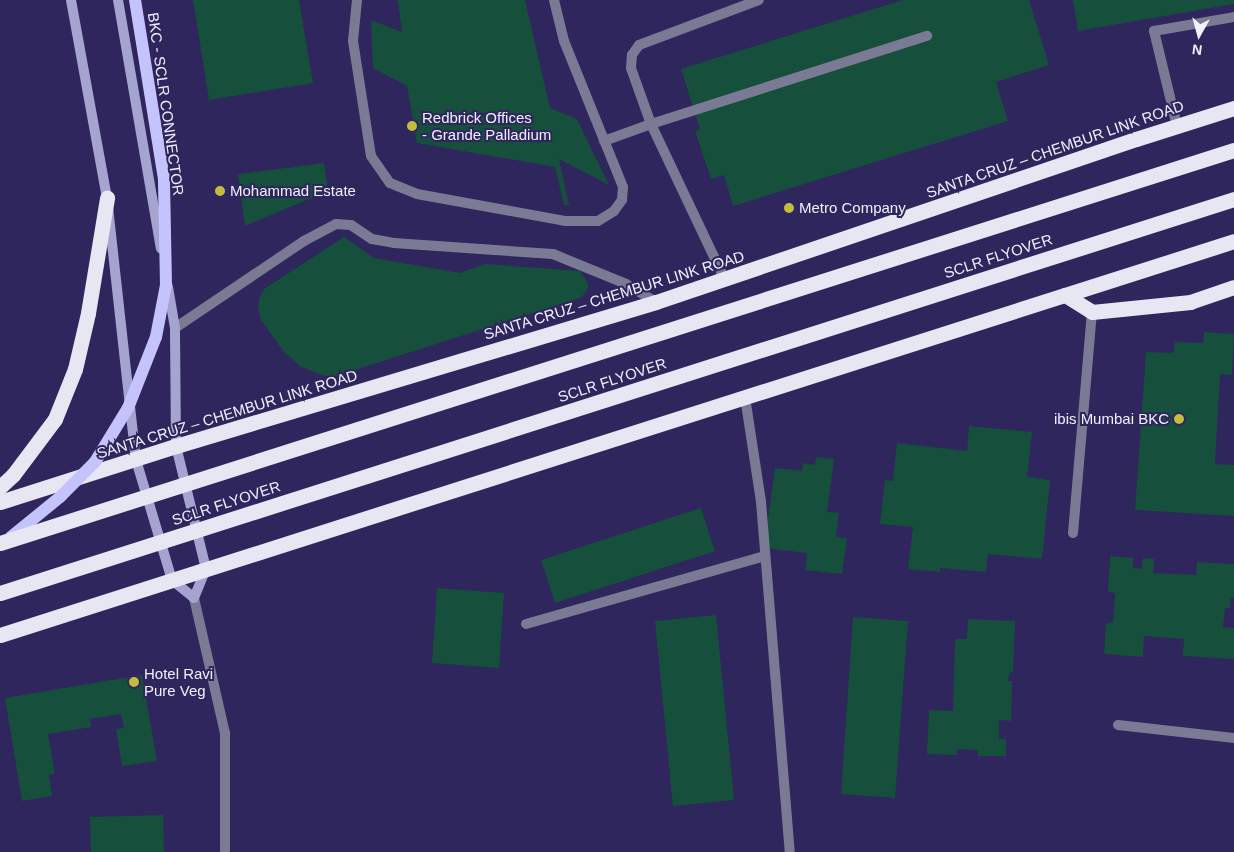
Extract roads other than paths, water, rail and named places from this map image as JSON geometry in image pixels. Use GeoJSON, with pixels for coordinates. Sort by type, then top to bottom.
{"type":"FeatureCollection","features":[{"type":"Feature","properties":{"kind":"highway","name":"SANTA CRUZ – CHEMBUR LINK ROAD"},"geometry":{"type":"LineString","coordinates":[[0,502],[176,446],[725,280],[1234,108]]}},
{"type":"Feature","properties":{"kind":"highway"},"geometry":{"type":"LineString","coordinates":[[0,544],[1234,150]]}},
{"type":"Feature","properties":{"kind":"highway"},"geometry":{"type":"LineString","coordinates":[[0,487],[13,475],[56,419],[75,369],[88,313],[107,198]]}},
{"type":"Feature","properties":{"kind":"highway","name":"SCLR FLYOVER"},"geometry":{"type":"LineString","coordinates":[[0,593],[1234,199]]}},
{"type":"Feature","properties":{"kind":"highway"},"geometry":{"type":"LineString","coordinates":[[0,635],[1234,241]]}},
{"type":"Feature","properties":{"kind":"highway"},"geometry":{"type":"LineString","coordinates":[[1065,295],[1092,312],[1190,302],[1234,287]]}},
{"type":"Feature","properties":{"kind":"main road"},"geometry":{"type":"LineString","coordinates":[[71,0],[107,198],[136,460],[172,580],[194,598],[206,569],[176,446],[175,328],[118,0]]}},
{"type":"Feature","properties":{"kind":"main road","name":"BKC - SCLR CONNECTOR"},"geometry":{"type":"LineString","coordinates":[[0,544],[24,528],[95,462],[128,408],[156,337],[166,285],[164,179],[135,0]]}},
{"type":"Feature","properties":{"kind":"street"},"geometry":{"type":"LineString","coordinates":[[357,0],[353,41],[371,156],[390,184],[417,194],[565,220],[598,221],[614,211],[622,200],[623,187],[564,41],[554,0]]}},
{"type":"Feature","properties":{"kind":"street"},"geometry":{"type":"LineString","coordinates":[[725,280],[651,124],[631,68],[632,56],[639,45],[734,4],[759,0]]}},
{"type":"Feature","properties":{"kind":"street"},"geometry":{"type":"LineString","coordinates":[[1177,126],[1154,31],[1234,17]]}},
{"type":"Feature","properties":{"kind":"street"},"geometry":{"type":"LineString","coordinates":[[604,141],[651,124],[927,36]]}},
{"type":"Feature","properties":{"kind":"street"},"geometry":{"type":"LineString","coordinates":[[175,328],[304,240],[336,224],[351,225],[372,239],[553,254],[626,284],[656,302]]}},
{"type":"Feature","properties":{"kind":"street"},"geometry":{"type":"LineString","coordinates":[[1073,533],[1092,312]]}},
{"type":"Feature","properties":{"kind":"street"},"geometry":{"type":"LineString","coordinates":[[745,397],[761,502],[790,852]]}},
{"type":"Feature","properties":{"kind":"street"},"geometry":{"type":"LineString","coordinates":[[526,624],[764,556]]}},
{"type":"Feature","properties":{"kind":"street"},"geometry":{"type":"LineString","coordinates":[[194,598],[225,734],[225,852]]}},
{"type":"Feature","properties":{"kind":"street"},"geometry":{"type":"LineString","coordinates":[[1118,725],[1234,738]]}},
{"type":"Feature","properties":{"kind":"place","name":"Redbrick Offices - Grande Palladium"},"geometry":{"type":"Point","coordinates":[412,126]}},
{"type":"Feature","properties":{"kind":"place","name":"Mohammad Estate"},"geometry":{"type":"Point","coordinates":[220,191]}},
{"type":"Feature","properties":{"kind":"place","name":"Metro Company"},"geometry":{"type":"Point","coordinates":[789,208]}},
{"type":"Feature","properties":{"kind":"place","name":"ibis Mumbai BKC"},"geometry":{"type":"Point","coordinates":[1179,419]}},
{"type":"Feature","properties":{"kind":"place","name":"Hotel Ravi Pure Veg"},"geometry":{"type":"Point","coordinates":[134,682]}}]}
